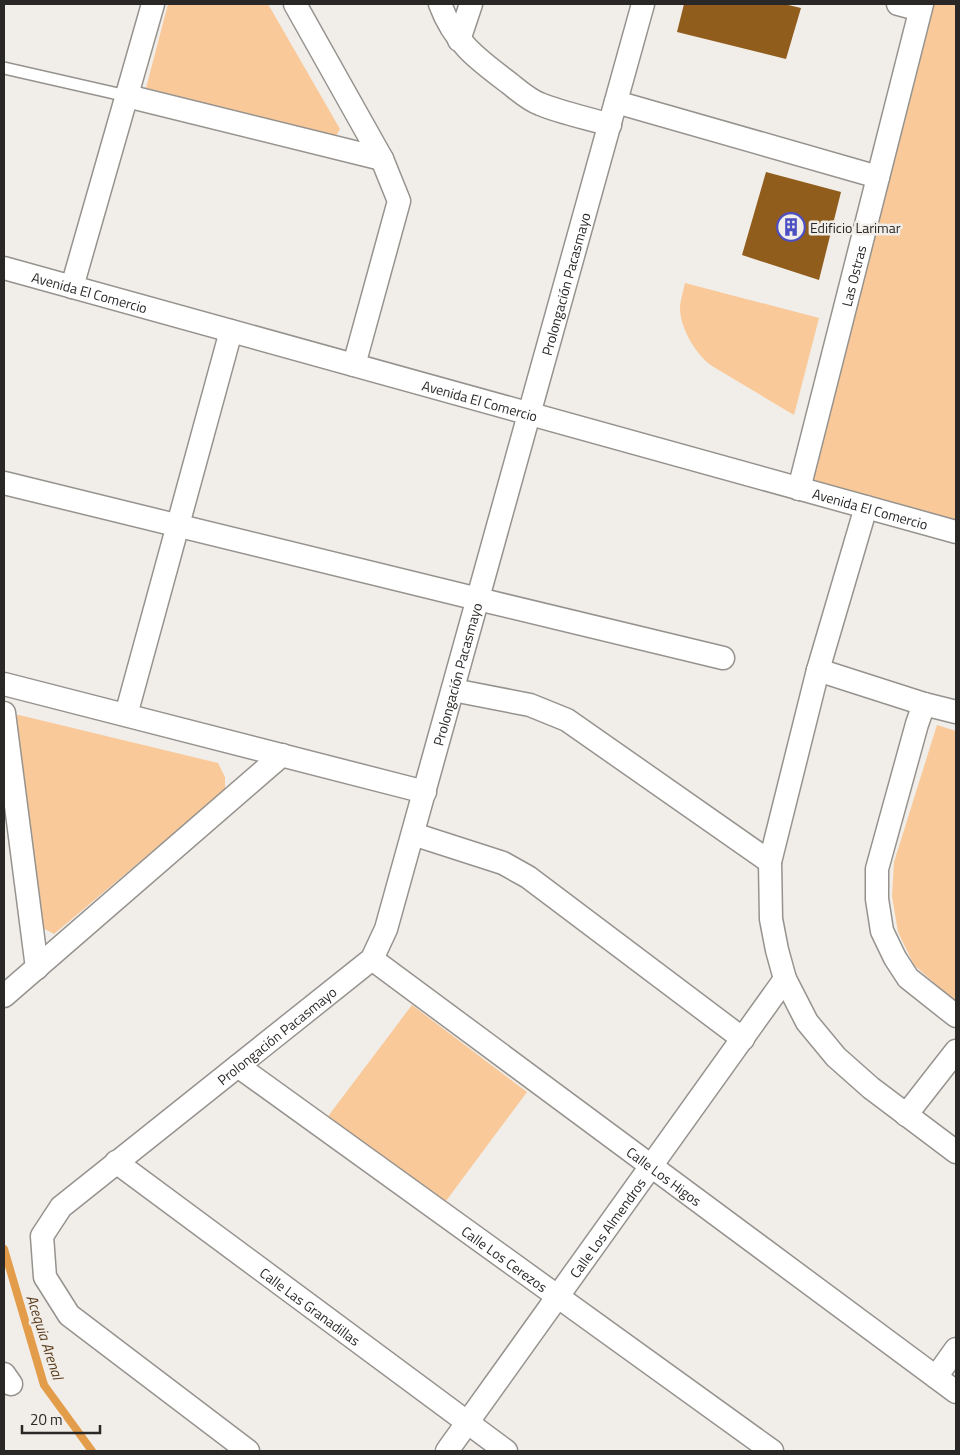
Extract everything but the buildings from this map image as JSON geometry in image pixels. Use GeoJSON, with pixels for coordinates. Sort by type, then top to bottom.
{"type":"FeatureCollection","features":[{"type":"Feature","properties":{"kind":"street"},"geometry":{"type":"LineString","coordinates":[[72,287],[153,4]]}},
{"type":"Feature","properties":{"kind":"street"},"geometry":{"type":"LineString","coordinates":[[295,4],[382,159],[399,201],[354,365]]}},
{"type":"Feature","properties":{"kind":"street"},"geometry":{"type":"LineString","coordinates":[[440,4],[445,17],[459,40],[475,58],[539,104],[610,125]]}},
{"type":"Feature","properties":{"kind":"street"},"geometry":{"type":"LineString","coordinates":[[459,40],[471,4]]}},
{"type":"Feature","properties":{"kind":"street","name":"Prolongación Pacasmayo"},"geometry":{"type":"LineString","coordinates":[[248,1451],[69,1315],[45,1277],[42,1236],[61,1206],[372,959],[386,929],[425,792],[643,4]]}},
{"type":"Feature","properties":{"kind":"street"},"geometry":{"type":"LineString","coordinates":[[898,4],[921,7]]}},
{"type":"Feature","properties":{"kind":"street","name":"Las Ostras"},"geometry":{"type":"LineString","coordinates":[[800,489],[921,7]]}},
{"type":"Feature","properties":{"kind":"street"},"geometry":{"type":"LineString","coordinates":[[127,96],[382,159]]}},
{"type":"Feature","properties":{"kind":"street"},"geometry":{"type":"LineString","coordinates":[[616,102],[878,177]]}},
{"type":"Feature","properties":{"kind":"street","name":"Avenida El Comercio"},"geometry":{"type":"LineString","coordinates":[[4,268],[956,532]]}},
{"type":"Feature","properties":{"kind":"street"},"geometry":{"type":"LineString","coordinates":[[126,715],[232,331]]}},
{"type":"Feature","properties":{"kind":"street"},"geometry":{"type":"LineString","coordinates":[[4,482],[478,600],[723,658]]}},
{"type":"Feature","properties":{"kind":"street"},"geometry":{"type":"LineString","coordinates":[[866,507],[818,670],[770,862],[771,919],[785,979],[807,1022],[836,1057],[871,1088],[956,1152]]}},
{"type":"Feature","properties":{"kind":"street"},"geometry":{"type":"LineString","coordinates":[[818,670],[924,704],[956,712]]}},
{"type":"Feature","properties":{"kind":"street"},"geometry":{"type":"LineString","coordinates":[[4,684],[425,792]]}},
{"type":"Feature","properties":{"kind":"street"},"geometry":{"type":"LineString","coordinates":[[453,690],[530,705],[567,720],[770,862]]}},
{"type":"Feature","properties":{"kind":"street"},"geometry":{"type":"LineString","coordinates":[[924,704],[877,869],[877,899],[882,931],[908,978],[956,1016]]}},
{"type":"Feature","properties":{"kind":"street"},"geometry":{"type":"LineString","coordinates":[[4,713],[37,968]]}},
{"type":"Feature","properties":{"kind":"street"},"geometry":{"type":"LineString","coordinates":[[4,996],[282,755]]}},
{"type":"Feature","properties":{"kind":"street"},"geometry":{"type":"LineString","coordinates":[[412,834],[503,862],[528,877],[743,1039]]}},
{"type":"Feature","properties":{"kind":"street","name":"Calle Los Higos"},"geometry":{"type":"LineString","coordinates":[[372,959],[956,1392]]}},
{"type":"Feature","properties":{"kind":"street","name":"Calle Los Almendros"},"geometry":{"type":"LineString","coordinates":[[446,1451],[652,1167],[785,979]]}},
{"type":"Feature","properties":{"kind":"street"},"geometry":{"type":"LineString","coordinates":[[906,1115],[956,1051]]}},
{"type":"Feature","properties":{"kind":"street","name":"Calle Los Cerezos"},"geometry":{"type":"LineString","coordinates":[[238,1066],[557,1298],[772,1451]]}},
{"type":"Feature","properties":{"kind":"street","name":"Calle Las Granadillas"},"geometry":{"type":"LineString","coordinates":[[116,1162],[506,1451]]}},
{"type":"Feature","properties":{"kind":"street"},"geometry":{"type":"LineString","coordinates":[[936,1377],[956,1349]]}},
{"type":"Feature","properties":{"kind":"lane"},"geometry":{"type":"LineString","coordinates":[[4,68],[127,96]]}},
{"type":"Feature","properties":{"kind":"shaded area"},"geometry":{"type":"Polygon","coordinates":[[[168,4],[268,4],[340,129],[336,136],[146,88],[168,4]]]}},
{"type":"Feature","properties":{"kind":"shaded area"},"geometry":{"type":"Polygon","coordinates":[[[929,4],[956,4],[956,522],[809,483],[929,4]]]}},
{"type":"Feature","properties":{"kind":"shaded area"},"geometry":{"type":"Polygon","coordinates":[[[685,283],[819,318],[794,415],[712,366],[700,355],[685,331],[680,314],[685,283]]]}},
{"type":"Feature","properties":{"kind":"shaded area"},"geometry":{"type":"Polygon","coordinates":[[[19,715],[218,763],[225,777],[225,790],[54,934],[43,928],[11,716],[19,715]]]}},
{"type":"Feature","properties":{"kind":"shaded area"},"geometry":{"type":"Polygon","coordinates":[[[937,725],[956,731],[956,1002],[914,965],[898,932],[892,896],[894,862],[937,725]]]}},
{"type":"Feature","properties":{"kind":"shaded area"},"geometry":{"type":"Polygon","coordinates":[[[412,1005],[527,1092],[443,1205],[326,1119],[412,1005]]]}},
{"type":"Feature","properties":{"kind":"waterway","name":"Acequia Arenal"},"geometry":{"type":"LineString","coordinates":[[4,1249],[44,1385],[92,1451]]}},
{"type":"Feature","properties":{"kind":"place","name":"Edificio Larimar"},"geometry":{"type":"Point","coordinates":[791,227]}}]}
